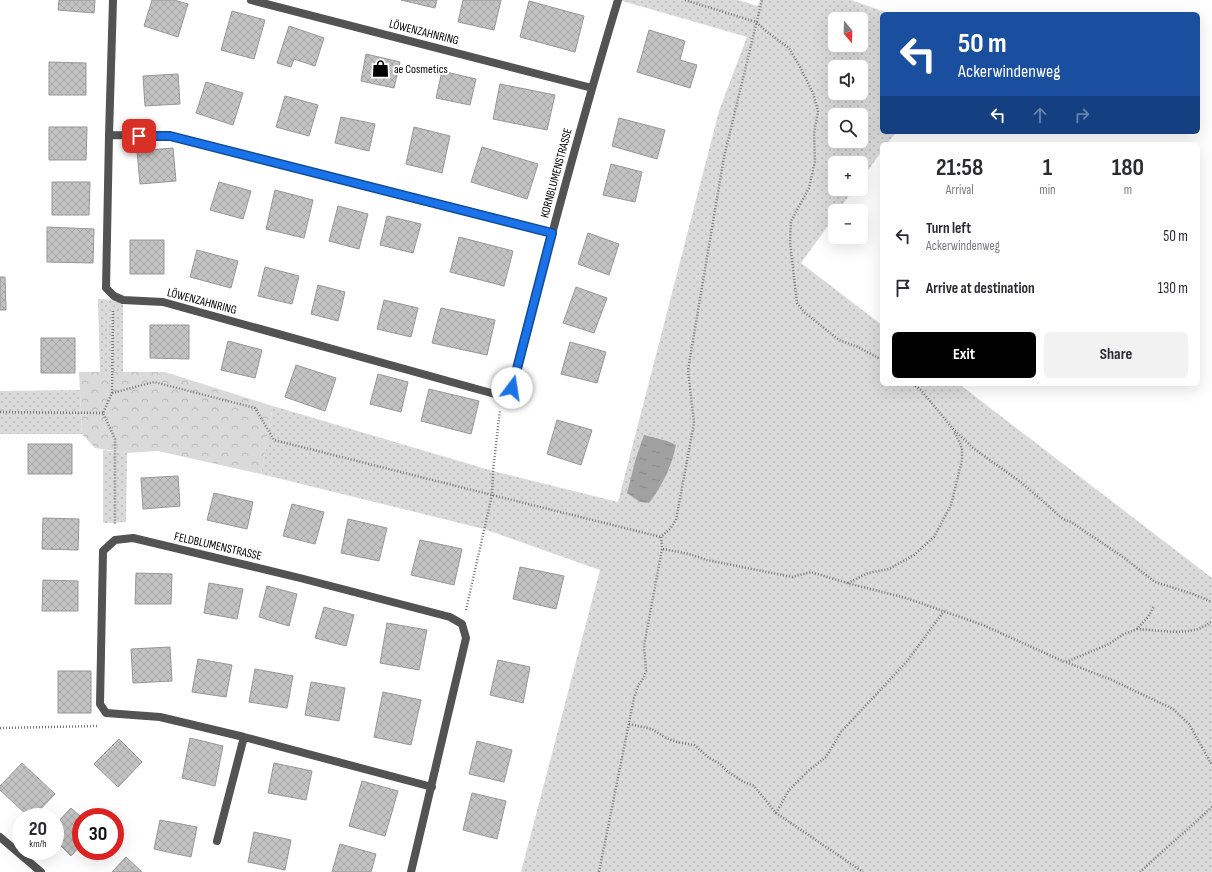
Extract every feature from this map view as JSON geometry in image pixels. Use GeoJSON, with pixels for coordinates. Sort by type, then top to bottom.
{"type":"FeatureCollection","features":[{"type":"Feature","properties":{"kind":"street"},"geometry":{"type":"LineString","coordinates":[[113,0],[106,288],[114,296]]}},
{"type":"Feature","properties":{"kind":"street","name":"LÖWENZAHNRING"},"geometry":{"type":"LineString","coordinates":[[251,0],[592,88]]}},
{"type":"Feature","properties":{"kind":"street","name":"KORNBLUMENSTRASSE"},"geometry":{"type":"LineString","coordinates":[[502,396],[512,388],[552,233],[618,0]]}},
{"type":"Feature","properties":{"kind":"street"},"geometry":{"type":"LineString","coordinates":[[109,135],[170,136],[552,233]]}},
{"type":"Feature","properties":{"kind":"street","name":"LÖWENZAHNRING"},"geometry":{"type":"LineString","coordinates":[[114,296],[123,300],[163,302],[502,396]]}},
{"type":"Feature","properties":{"kind":"street","name":"FELDBLUMENSTRASSE"},"geometry":{"type":"LineString","coordinates":[[115,540],[133,538],[300,578],[450,617],[462,624]]}},
{"type":"Feature","properties":{"kind":"street"},"geometry":{"type":"LineString","coordinates":[[115,540],[103,551],[100,704],[106,713],[160,717],[244,737],[432,787]]}},
{"type":"Feature","properties":{"kind":"street"},"geometry":{"type":"LineString","coordinates":[[410,872],[432,787],[466,638],[462,624]]}},
{"type":"Feature","properties":{"kind":"street"},"geometry":{"type":"LineString","coordinates":[[217,841],[244,737]]}},
{"type":"Feature","properties":{"kind":"street"},"geometry":{"type":"LineString","coordinates":[[0,837],[40,872]]}},
{"type":"Feature","properties":{"kind":"path"},"geometry":{"type":"LineString","coordinates":[[685,0],[756,22],[789,48],[813,93],[818,111],[814,134],[814,161],[809,188],[791,221],[790,242],[797,303],[804,312],[839,340],[858,347],[880,359]]}},
{"type":"Feature","properties":{"kind":"path"},"geometry":{"type":"LineString","coordinates":[[661,537],[670,529],[676,520],[694,423],[688,370],[724,157],[762,0]]}},
{"type":"Feature","properties":{"kind":"path"},"geometry":{"type":"LineString","coordinates":[[114,296],[112,393],[103,413],[115,439],[115,540]]}},
{"type":"Feature","properties":{"kind":"path"},"geometry":{"type":"LineString","coordinates":[[112,393],[154,382],[255,408],[274,440],[492,496],[661,537]]}},
{"type":"Feature","properties":{"kind":"path"},"geometry":{"type":"LineString","coordinates":[[916,386],[921,390],[953,429],[973,448],[1022,483],[1063,519],[1123,557],[1156,582],[1212,602]]}},
{"type":"Feature","properties":{"kind":"path"},"geometry":{"type":"LineString","coordinates":[[462,624],[492,496],[493,471],[502,396]]}},
{"type":"Feature","properties":{"kind":"path"},"geometry":{"type":"LineString","coordinates":[[0,412],[103,413]]}},
{"type":"Feature","properties":{"kind":"path"},"geometry":{"type":"LineString","coordinates":[[847,584],[868,573],[889,569],[914,555],[934,536],[951,505],[962,460],[962,448],[953,429]]}},
{"type":"Feature","properties":{"kind":"path"},"geometry":{"type":"LineString","coordinates":[[599,872],[634,698],[638,686],[646,671],[644,646],[662,549],[661,537]]}},
{"type":"Feature","properties":{"kind":"path"},"geometry":{"type":"LineString","coordinates":[[662,549],[689,554],[706,560],[792,577],[811,572],[847,584],[906,598],[983,625],[1065,662],[1112,680],[1173,709],[1189,724],[1212,765]]}},
{"type":"Feature","properties":{"kind":"path"},"geometry":{"type":"LineString","coordinates":[[1137,629],[1148,617],[1154,606]]}},
{"type":"Feature","properties":{"kind":"path"},"geometry":{"type":"LineString","coordinates":[[776,813],[789,790],[808,771],[826,757],[841,732],[908,660],[944,611]]}},
{"type":"Feature","properties":{"kind":"path"},"geometry":{"type":"LineString","coordinates":[[1065,662],[1109,644],[1122,635],[1137,629],[1183,631],[1200,629],[1212,620]]}},
{"type":"Feature","properties":{"kind":"path"},"geometry":{"type":"LineString","coordinates":[[0,728],[97,726],[106,713]]}},
{"type":"Feature","properties":{"kind":"path"},"geometry":{"type":"LineString","coordinates":[[629,724],[652,729],[666,738],[677,742],[694,745],[709,758],[719,763],[728,772],[744,782],[754,786],[776,813],[863,872]]}},
{"type":"Feature","properties":{"kind":"path"},"geometry":{"type":"LineString","coordinates":[[1140,872],[1212,808]]}},
{"type":"Feature","properties":{"kind":"green space"},"geometry":{"type":"Polygon","coordinates":[[[619,0],[738,0],[758,6],[760,0],[851,0],[885,12],[880,12],[880,134],[894,134],[888,142],[880,142],[880,154],[868,170],[868,156],[828,156],[828,196],[849,196],[843,204],[828,204],[828,226],[801,263],[880,323],[880,386],[962,386],[1212,578],[1212,872],[521,872],[600,570],[484,529],[261,474],[273,406],[493,471],[618,502],[719,111],[747,37],[619,0]]]}},
{"type":"Feature","properties":{"kind":"green space"},"geometry":{"type":"Polygon","coordinates":[[[98,299],[123,300],[123,372],[100,372],[98,299]]]}},
{"type":"Feature","properties":{"kind":"green space"},"geometry":{"type":"Polygon","coordinates":[[[79,372],[165,372],[273,406],[261,474],[158,451],[127,453],[95,448],[82,434],[79,372]]]}},
{"type":"Feature","properties":{"kind":"green space"},"geometry":{"type":"Polygon","coordinates":[[[80,390],[82,434],[0,434],[0,391],[80,390]]]}},
{"type":"Feature","properties":{"kind":"green space"},"geometry":{"type":"Polygon","coordinates":[[[103,450],[127,453],[126,522],[103,523],[103,450]]]}},
{"type":"Feature","properties":{"kind":"water"},"geometry":{"type":"Polygon","coordinates":[[[644,435],[676,445],[666,476],[649,503],[640,502],[627,493],[636,458],[644,435]]]}},
{"type":"Feature","properties":{"kind":"building"},"geometry":{"type":"Polygon","coordinates":[[[59,0],[95,0],[94,13],[58,10],[59,0]]]}},
{"type":"Feature","properties":{"kind":"building"},"geometry":{"type":"Polygon","coordinates":[[[152,0],[174,0],[188,4],[178,37],[144,26],[152,0]]]}},
{"type":"Feature","properties":{"kind":"building"},"geometry":{"type":"Polygon","coordinates":[[[401,0],[437,0],[435,8],[401,0]]]}},
{"type":"Feature","properties":{"kind":"building"},"geometry":{"type":"Polygon","coordinates":[[[463,0],[501,0],[494,30],[458,22],[463,0]]]}},
{"type":"Feature","properties":{"kind":"building"},"geometry":{"type":"Polygon","coordinates":[[[529,1],[584,16],[575,52],[520,37],[529,1]]]}},
{"type":"Feature","properties":{"kind":"building"},"geometry":{"type":"Polygon","coordinates":[[[232,11],[265,20],[254,59],[221,50],[232,11]]]}},
{"type":"Feature","properties":{"kind":"building"},"geometry":{"type":"Polygon","coordinates":[[[289,26],[324,38],[315,66],[294,59],[291,67],[277,63],[289,26]]]}},
{"type":"Feature","properties":{"kind":"building"},"geometry":{"type":"Polygon","coordinates":[[[649,30],[685,41],[680,60],[697,65],[690,88],[637,72],[649,30]]]}},
{"type":"Feature","properties":{"kind":"building"},"geometry":{"type":"Polygon","coordinates":[[[366,54],[400,62],[394,88],[361,81],[366,54]]]}},
{"type":"Feature","properties":{"kind":"building"},"geometry":{"type":"Polygon","coordinates":[[[49,62],[86,63],[86,95],[49,95],[49,62]]]}},
{"type":"Feature","properties":{"kind":"building"},"geometry":{"type":"Polygon","coordinates":[[[442,71],[476,79],[470,105],[436,98],[442,71]]]}},
{"type":"Feature","properties":{"kind":"building"},"geometry":{"type":"Polygon","coordinates":[[[178,74],[180,104],[145,106],[143,76],[178,74]]]}},
{"type":"Feature","properties":{"kind":"building"},"geometry":{"type":"Polygon","coordinates":[[[206,82],[243,93],[233,125],[196,113],[206,82]]]}},
{"type":"Feature","properties":{"kind":"building"},"geometry":{"type":"Polygon","coordinates":[[[500,84],[555,95],[547,130],[493,119],[500,84]]]}},
{"type":"Feature","properties":{"kind":"building"},"geometry":{"type":"Polygon","coordinates":[[[285,96],[318,105],[309,136],[276,127],[285,96]]]}},
{"type":"Feature","properties":{"kind":"building"},"geometry":{"type":"Polygon","coordinates":[[[341,117],[375,124],[369,151],[335,143],[341,117]]]}},
{"type":"Feature","properties":{"kind":"building"},"geometry":{"type":"Polygon","coordinates":[[[619,118],[665,130],[657,159],[612,146],[619,118]]]}},
{"type":"Feature","properties":{"kind":"building"},"geometry":{"type":"Polygon","coordinates":[[[49,127],[87,127],[86,160],[49,160],[49,127]]]}},
{"type":"Feature","properties":{"kind":"building"},"geometry":{"type":"Polygon","coordinates":[[[414,127],[450,136],[442,173],[406,164],[414,127]]]}},
{"type":"Feature","properties":{"kind":"building"},"geometry":{"type":"Polygon","coordinates":[[[482,147],[538,164],[527,199],[471,182],[482,147]]]}},
{"type":"Feature","properties":{"kind":"building"},"geometry":{"type":"Polygon","coordinates":[[[173,148],[176,181],[140,184],[137,151],[173,148]]]}},
{"type":"Feature","properties":{"kind":"building"},"geometry":{"type":"Polygon","coordinates":[[[611,164],[642,172],[635,202],[603,195],[611,164]]]}},
{"type":"Feature","properties":{"kind":"building"},"geometry":{"type":"Polygon","coordinates":[[[52,182],[90,182],[89,215],[52,215],[52,182]]]}},
{"type":"Feature","properties":{"kind":"building"},"geometry":{"type":"Polygon","coordinates":[[[219,182],[251,191],[243,219],[210,210],[219,182]]]}},
{"type":"Feature","properties":{"kind":"building"},"geometry":{"type":"Polygon","coordinates":[[[275,190],[313,200],[304,238],[266,229],[275,190]]]}},
{"type":"Feature","properties":{"kind":"building"},"geometry":{"type":"Polygon","coordinates":[[[338,206],[368,214],[359,249],[329,241],[338,206]]]}},
{"type":"Feature","properties":{"kind":"building"},"geometry":{"type":"Polygon","coordinates":[[[387,216],[421,224],[413,253],[380,245],[387,216]]]}},
{"type":"Feature","properties":{"kind":"building"},"geometry":{"type":"Polygon","coordinates":[[[47,227],[94,229],[93,263],[47,262],[47,227]]]}},
{"type":"Feature","properties":{"kind":"building"},"geometry":{"type":"Polygon","coordinates":[[[588,233],[619,244],[609,275],[578,264],[588,233]]]}},
{"type":"Feature","properties":{"kind":"building"},"geometry":{"type":"Polygon","coordinates":[[[459,237],[513,251],[504,286],[450,272],[459,237]]]}},
{"type":"Feature","properties":{"kind":"building"},"geometry":{"type":"Polygon","coordinates":[[[130,240],[164,240],[164,274],[130,274],[130,240]]]}},
{"type":"Feature","properties":{"kind":"building"},"geometry":{"type":"Polygon","coordinates":[[[197,250],[238,261],[231,288],[190,277],[197,250]]]}},
{"type":"Feature","properties":{"kind":"building"},"geometry":{"type":"Polygon","coordinates":[[[265,267],[299,276],[292,304],[258,296],[265,267]]]}},
{"type":"Feature","properties":{"kind":"building"},"geometry":{"type":"Polygon","coordinates":[[[0,277],[5,277],[6,310],[0,310],[0,277]]]}},
{"type":"Feature","properties":{"kind":"building"},"geometry":{"type":"Polygon","coordinates":[[[318,285],[345,292],[338,321],[311,314],[318,285]]]}},
{"type":"Feature","properties":{"kind":"building"},"geometry":{"type":"Polygon","coordinates":[[[576,287],[607,298],[594,333],[563,323],[576,287]]]}},
{"type":"Feature","properties":{"kind":"building"},"geometry":{"type":"Polygon","coordinates":[[[384,300],[418,308],[411,337],[377,329],[384,300]]]}},
{"type":"Feature","properties":{"kind":"building"},"geometry":{"type":"Polygon","coordinates":[[[441,308],[495,320],[487,355],[432,343],[441,308]]]}},
{"type":"Feature","properties":{"kind":"building"},"geometry":{"type":"Polygon","coordinates":[[[150,325],[189,325],[189,359],[150,358],[150,325]]]}},
{"type":"Feature","properties":{"kind":"building"},"geometry":{"type":"Polygon","coordinates":[[[41,338],[75,338],[75,373],[41,373],[41,338]]]}},
{"type":"Feature","properties":{"kind":"building"},"geometry":{"type":"Polygon","coordinates":[[[228,341],[262,350],[255,378],[221,370],[228,341]]]}},
{"type":"Feature","properties":{"kind":"building"},"geometry":{"type":"Polygon","coordinates":[[[570,342],[606,352],[597,383],[561,374],[570,342]]]}},
{"type":"Feature","properties":{"kind":"building"},"geometry":{"type":"Polygon","coordinates":[[[296,365],[336,378],[325,411],[285,397],[296,365]]]}},
{"type":"Feature","properties":{"kind":"building"},"geometry":{"type":"Polygon","coordinates":[[[378,374],[408,382],[401,412],[370,404],[378,374]]]}},
{"type":"Feature","properties":{"kind":"building"},"geometry":{"type":"Polygon","coordinates":[[[429,389],[479,401],[471,434],[421,421],[429,389]]]}},
{"type":"Feature","properties":{"kind":"building"},"geometry":{"type":"Polygon","coordinates":[[[557,420],[592,430],[581,465],[547,454],[557,420]]]}},
{"type":"Feature","properties":{"kind":"building"},"geometry":{"type":"Polygon","coordinates":[[[28,444],[72,444],[72,474],[28,474],[28,444]]]}},
{"type":"Feature","properties":{"kind":"building"},"geometry":{"type":"Polygon","coordinates":[[[178,476],[180,506],[143,509],[141,478],[178,476]]]}},
{"type":"Feature","properties":{"kind":"building"},"geometry":{"type":"Polygon","coordinates":[[[214,493],[253,502],[247,529],[207,520],[214,493]]]}},
{"type":"Feature","properties":{"kind":"building"},"geometry":{"type":"Polygon","coordinates":[[[292,504],[324,512],[315,544],[283,536],[292,504]]]}},
{"type":"Feature","properties":{"kind":"building"},"geometry":{"type":"Polygon","coordinates":[[[43,518],[79,519],[78,550],[42,549],[43,518]]]}},
{"type":"Feature","properties":{"kind":"building"},"geometry":{"type":"Polygon","coordinates":[[[348,519],[387,528],[379,561],[341,553],[348,519]]]}},
{"type":"Feature","properties":{"kind":"building"},"geometry":{"type":"Polygon","coordinates":[[[420,540],[462,549],[454,585],[411,575],[420,540]]]}},
{"type":"Feature","properties":{"kind":"building"},"geometry":{"type":"Polygon","coordinates":[[[520,567],[564,576],[556,609],[513,599],[520,567]]]}},
{"type":"Feature","properties":{"kind":"building"},"geometry":{"type":"Polygon","coordinates":[[[136,573],[172,574],[171,604],[135,604],[136,573]]]}},
{"type":"Feature","properties":{"kind":"building"},"geometry":{"type":"Polygon","coordinates":[[[43,580],[78,581],[78,611],[42,611],[43,580]]]}},
{"type":"Feature","properties":{"kind":"building"},"geometry":{"type":"Polygon","coordinates":[[[209,583],[243,589],[237,619],[204,613],[209,583]]]}},
{"type":"Feature","properties":{"kind":"building"},"geometry":{"type":"Polygon","coordinates":[[[267,586],[297,594],[289,626],[259,617],[267,586]]]}},
{"type":"Feature","properties":{"kind":"building"},"geometry":{"type":"Polygon","coordinates":[[[324,607],[354,615],[346,646],[315,638],[324,607]]]}},
{"type":"Feature","properties":{"kind":"building"},"geometry":{"type":"Polygon","coordinates":[[[387,623],[427,630],[419,670],[380,663],[387,623]]]}},
{"type":"Feature","properties":{"kind":"building"},"geometry":{"type":"Polygon","coordinates":[[[170,647],[172,681],[133,683],[131,649],[170,647]]]}},
{"type":"Feature","properties":{"kind":"building"},"geometry":{"type":"Polygon","coordinates":[[[198,659],[232,665],[226,697],[192,692],[198,659]]]}},
{"type":"Feature","properties":{"kind":"building"},"geometry":{"type":"Polygon","coordinates":[[[498,660],[530,667],[523,703],[490,695],[498,660]]]}},
{"type":"Feature","properties":{"kind":"building"},"geometry":{"type":"Polygon","coordinates":[[[255,669],[293,676],[287,708],[249,702],[255,669]]]}},
{"type":"Feature","properties":{"kind":"building"},"geometry":{"type":"Polygon","coordinates":[[[58,671],[91,671],[91,713],[58,713],[58,671]]]}},
{"type":"Feature","properties":{"kind":"building"},"geometry":{"type":"Polygon","coordinates":[[[311,682],[345,688],[339,721],[305,715],[311,682]]]}},
{"type":"Feature","properties":{"kind":"building"},"geometry":{"type":"Polygon","coordinates":[[[383,692],[421,700],[411,745],[374,737],[383,692]]]}},
{"type":"Feature","properties":{"kind":"building"},"geometry":{"type":"Polygon","coordinates":[[[190,738],[223,746],[215,786],[182,778],[190,738]]]}},
{"type":"Feature","properties":{"kind":"building"},"geometry":{"type":"Polygon","coordinates":[[[119,739],[142,762],[118,787],[94,764],[119,739]]]}},
{"type":"Feature","properties":{"kind":"building"},"geometry":{"type":"Polygon","coordinates":[[[477,741],[512,750],[504,782],[469,774],[477,741]]]}},
{"type":"Feature","properties":{"kind":"building"},"geometry":{"type":"Polygon","coordinates":[[[22,763],[55,794],[42,808],[19,808],[0,790],[0,786],[22,763]]]}},
{"type":"Feature","properties":{"kind":"building"},"geometry":{"type":"Polygon","coordinates":[[[274,763],[312,771],[306,800],[268,793],[274,763]]]}},
{"type":"Feature","properties":{"kind":"building"},"geometry":{"type":"Polygon","coordinates":[[[362,781],[398,791],[385,836],[349,826],[362,781]]]}},
{"type":"Feature","properties":{"kind":"building"},"geometry":{"type":"Polygon","coordinates":[[[472,793],[506,801],[497,839],[463,830],[472,793]]]}},
{"type":"Feature","properties":{"kind":"building"},"geometry":{"type":"Polygon","coordinates":[[[71,808],[72,809],[71,856],[64,849],[64,815],[71,808]]]}},
{"type":"Feature","properties":{"kind":"building"},"geometry":{"type":"Polygon","coordinates":[[[160,820],[197,827],[191,857],[154,849],[160,820]]]}},
{"type":"Feature","properties":{"kind":"building"},"geometry":{"type":"Polygon","coordinates":[[[254,832],[291,840],[285,870],[248,862],[254,832]]]}},
{"type":"Feature","properties":{"kind":"building"},"geometry":{"type":"Polygon","coordinates":[[[340,844],[376,854],[371,872],[332,872],[340,844]]]}},
{"type":"Feature","properties":{"kind":"building"},"geometry":{"type":"Polygon","coordinates":[[[126,857],[142,872],[112,872],[126,857]]]}},
{"type":"Feature","properties":{"kind":"place","name":"ae Cosmetics"},"geometry":{"type":"Point","coordinates":[381,69]}},
{"type":"Feature","properties":{"kind":"route"},"geometry":{"type":"LineString","coordinates":[[139,136],[170,136],[552,233],[512,388]]}}]}
